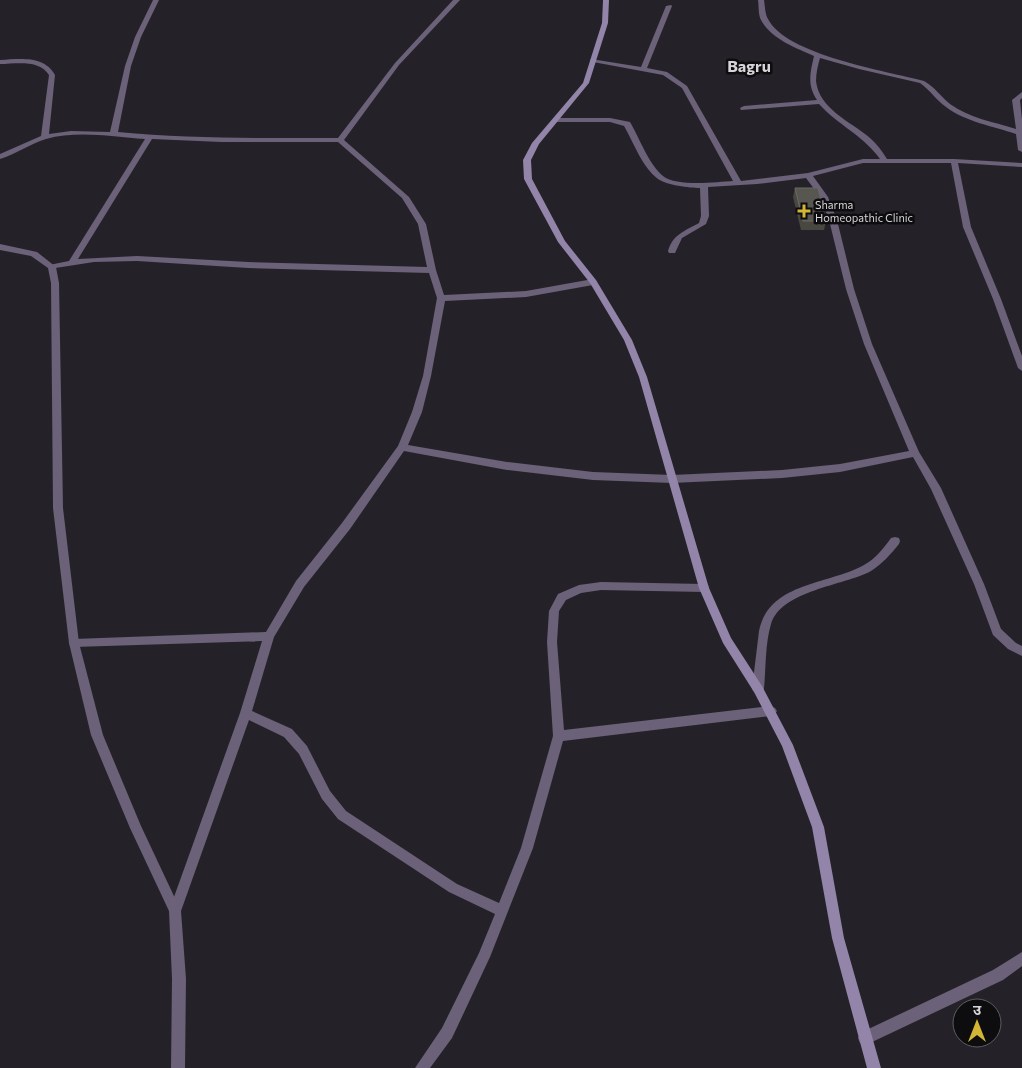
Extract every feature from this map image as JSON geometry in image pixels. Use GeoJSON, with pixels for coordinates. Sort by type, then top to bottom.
{"type":"FeatureCollection","features":[{"type":"Feature","properties":{"kind":"main road"},"geometry":{"type":"LineString","coordinates":[[606,0],[605,23],[586,83],[536,143],[527,160],[528,179],[562,242],[593,282],[632,350],[643,377],[704,588],[727,640],[771,711],[787,745],[818,827],[838,938],[874,1068]]}},
{"type":"Feature","properties":{"kind":"street"},"geometry":{"type":"LineString","coordinates":[[114,132],[128,66],[138,37],[156,0]]}},
{"type":"Feature","properties":{"kind":"street"},"geometry":{"type":"LineString","coordinates":[[340,140],[397,64],[457,0]]}},
{"type":"Feature","properties":{"kind":"street"},"geometry":{"type":"LineString","coordinates":[[761,0],[764,21],[782,38],[832,61],[922,82],[929,85],[939,99],[952,109],[967,116],[1019,132]]}},
{"type":"Feature","properties":{"kind":"street"},"geometry":{"type":"LineString","coordinates":[[643,68],[669,6]]}},
{"type":"Feature","properties":{"kind":"street"},"geometry":{"type":"LineString","coordinates":[[817,54],[813,81],[816,93],[839,120],[875,147],[885,161]]}},
{"type":"Feature","properties":{"kind":"street"},"geometry":{"type":"LineString","coordinates":[[593,60],[665,73],[685,87],[738,183]]}},
{"type":"Feature","properties":{"kind":"street"},"geometry":{"type":"LineString","coordinates":[[0,62],[33,62],[50,69],[52,75],[45,137]]}},
{"type":"Feature","properties":{"kind":"street"},"geometry":{"type":"LineString","coordinates":[[1022,94],[1016,100],[1022,150]]}},
{"type":"Feature","properties":{"kind":"street"},"geometry":{"type":"LineString","coordinates":[[744,108],[822,102]]}},
{"type":"Feature","properties":{"kind":"street"},"geometry":{"type":"LineString","coordinates":[[556,120],[610,120],[626,124],[650,167],[662,179],[676,184],[738,183],[808,175],[863,161],[954,161],[1022,164]]}},
{"type":"Feature","properties":{"kind":"street"},"geometry":{"type":"LineString","coordinates":[[0,157],[45,137],[74,132],[114,132],[150,137],[249,141],[340,140],[405,197],[422,224],[432,270],[441,298],[427,376],[417,412],[402,447],[346,526],[300,584],[270,636],[246,713],[175,911]]}},
{"type":"Feature","properties":{"kind":"street"},"geometry":{"type":"LineString","coordinates":[[72,262],[150,137]]}},
{"type":"Feature","properties":{"kind":"street"},"geometry":{"type":"LineString","coordinates":[[954,161],[967,227],[1022,368]]}},
{"type":"Feature","properties":{"kind":"street"},"geometry":{"type":"LineString","coordinates":[[808,175],[824,197],[833,220],[850,289],[868,344],[916,453],[936,488],[979,584],[998,632],[1012,646],[1022,651]]}},
{"type":"Feature","properties":{"kind":"street"},"geometry":{"type":"LineString","coordinates":[[672,251],[674,240],[702,224],[705,216],[704,185]]}},
{"type":"Feature","properties":{"kind":"street"},"geometry":{"type":"LineString","coordinates":[[0,247],[34,254],[52,267],[55,283],[58,508],[74,643],[97,735],[136,828],[175,911],[179,978],[178,1068]]}},
{"type":"Feature","properties":{"kind":"street"},"geometry":{"type":"LineString","coordinates":[[52,267],[72,262],[129,260],[432,270]]}},
{"type":"Feature","properties":{"kind":"street"},"geometry":{"type":"LineString","coordinates":[[441,298],[526,294],[593,282]]}},
{"type":"Feature","properties":{"kind":"street"},"geometry":{"type":"LineString","coordinates":[[402,447],[536,470],[593,476],[672,479],[782,474],[840,468],[916,453]]}},
{"type":"Feature","properties":{"kind":"street"},"geometry":{"type":"LineString","coordinates":[[758,689],[766,622],[775,606],[792,596],[867,568],[881,558],[895,542]]}},
{"type":"Feature","properties":{"kind":"street"},"geometry":{"type":"LineString","coordinates":[[422,1068],[447,1033],[484,957],[527,848],[559,736],[552,642],[554,611],[562,596],[579,589],[601,586],[704,588]]}},
{"type":"Feature","properties":{"kind":"street"},"geometry":{"type":"LineString","coordinates":[[74,643],[270,636]]}},
{"type":"Feature","properties":{"kind":"street"},"geometry":{"type":"LineString","coordinates":[[559,736],[771,711]]}},
{"type":"Feature","properties":{"kind":"street"},"geometry":{"type":"LineString","coordinates":[[246,713],[288,733],[303,750],[326,794],[342,815],[453,888],[502,911]]}},
{"type":"Feature","properties":{"kind":"street"},"geometry":{"type":"LineString","coordinates":[[865,1038],[998,976],[1022,958]]}},
{"type":"Feature","properties":{"kind":"building"},"geometry":{"type":"Polygon","coordinates":[[[795,188],[818,188],[826,221],[803,221],[795,188]]]}},
{"type":"Feature","properties":{"kind":"place","name":"Sharma Homeopathic Clinic"},"geometry":{"type":"Point","coordinates":[804,211]}},
{"type":"Feature","properties":{"kind":"district","name":"Bagru"},"geometry":{"type":"Point","coordinates":[749,66]}}]}
